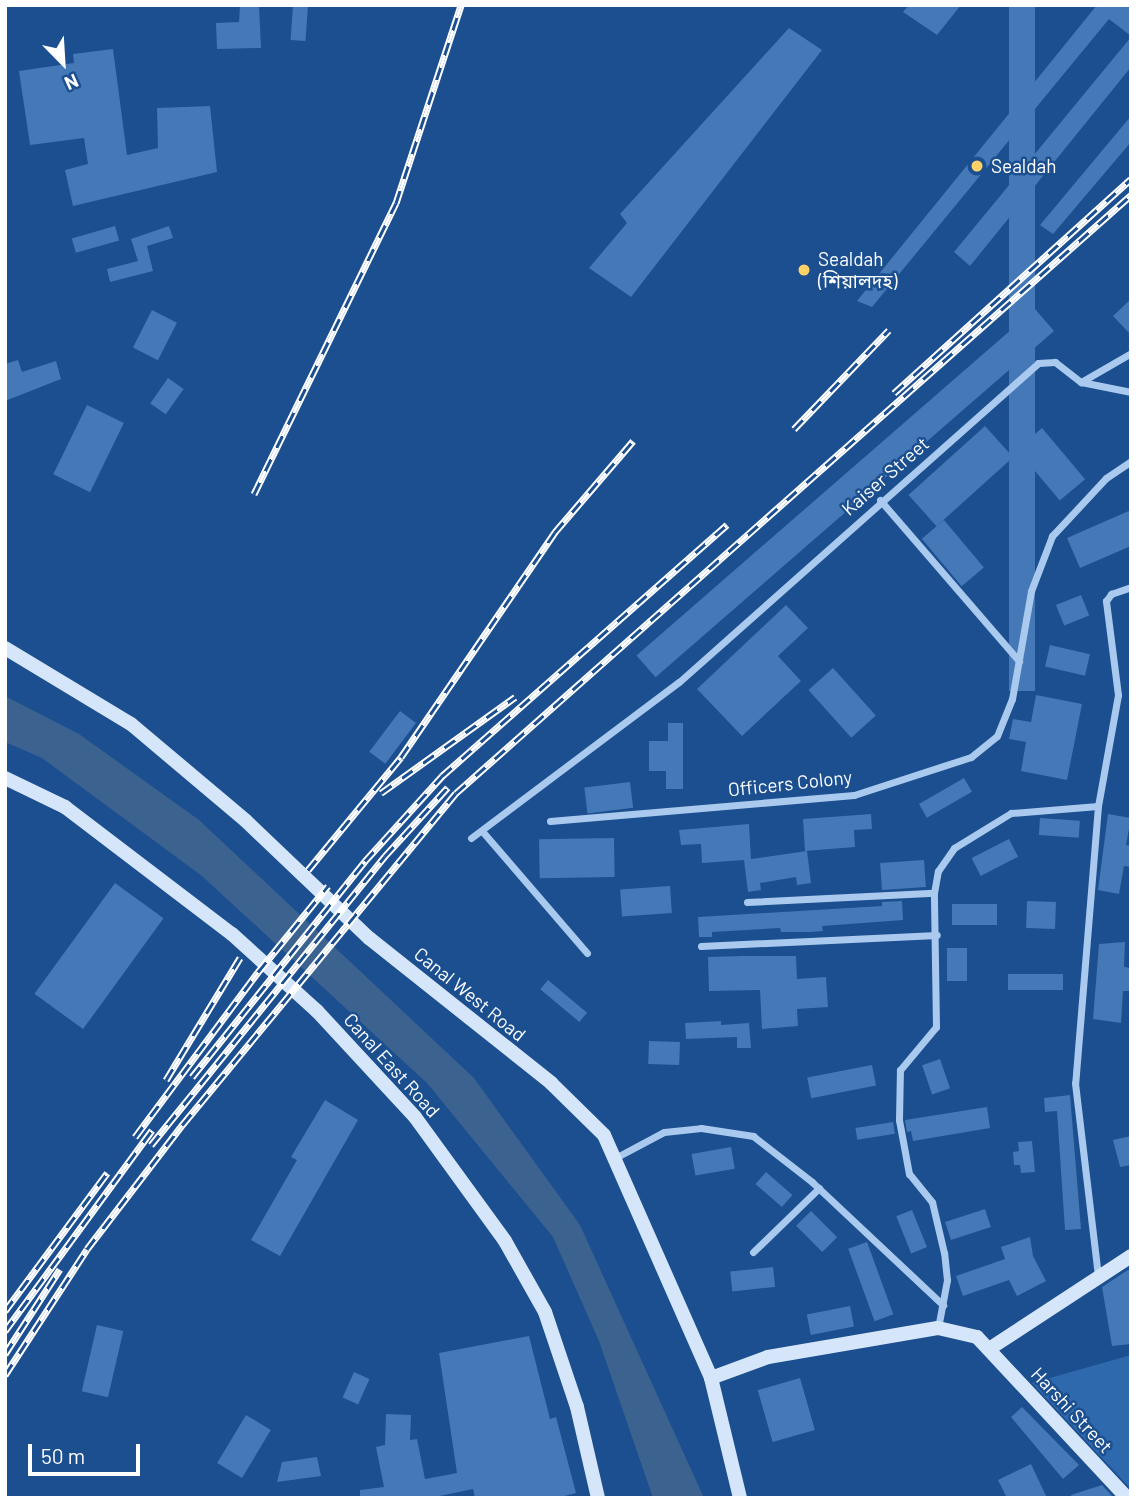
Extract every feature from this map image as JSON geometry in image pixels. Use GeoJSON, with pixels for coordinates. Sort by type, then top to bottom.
{"type":"FeatureCollection","features":[{"type":"Feature","properties":{"kind":"street"},"geometry":{"type":"LineString","coordinates":[[1081,382],[1131,353]]}},
{"type":"Feature","properties":{"kind":"street","name":"Kaiser Street"},"geometry":{"type":"LineString","coordinates":[[471,838],[679,682],[880,500],[1038,363],[1055,362],[1081,382],[1131,392]]}},
{"type":"Feature","properties":{"kind":"street","name":"Officers Colony"},"geometry":{"type":"LineString","coordinates":[[550,821],[854,794],[971,757],[997,736],[1012,699],[1031,590],[1052,536],[1106,478],[1131,461]]}},
{"type":"Feature","properties":{"kind":"street"},"geometry":{"type":"LineString","coordinates":[[880,500],[1019,661]]}},
{"type":"Feature","properties":{"kind":"street"},"geometry":{"type":"LineString","coordinates":[[1098,1276],[1075,1083],[1098,806],[1118,695],[1106,601],[1111,594],[1131,587]]}},
{"type":"Feature","properties":{"kind":"street","name":"Canal West Road"},"geometry":{"type":"LineString","coordinates":[[5,648],[142,733],[246,821],[369,938],[551,1083],[604,1135],[711,1378],[740,1498]]}},
{"type":"Feature","properties":{"kind":"street","name":"Canal East Road"},"geometry":{"type":"LineString","coordinates":[[5,778],[65,807],[232,934],[317,1011],[415,1117],[505,1241],[545,1312],[578,1407],[598,1498]]}},
{"type":"Feature","properties":{"kind":"street"},"geometry":{"type":"LineString","coordinates":[[711,1378],[768,1357],[938,1328],[947,1280],[935,1209],[911,1180],[899,1120],[900,1070],[936,1027],[937,935],[934,893],[938,871],[954,848],[996,820],[1031,808],[1098,806]]}},
{"type":"Feature","properties":{"kind":"street"},"geometry":{"type":"LineString","coordinates":[[482,831],[587,953]]}},
{"type":"Feature","properties":{"kind":"street"},"geometry":{"type":"LineString","coordinates":[[747,902],[934,893]]}},
{"type":"Feature","properties":{"kind":"street"},"geometry":{"type":"LineString","coordinates":[[701,946],[937,935]]}},
{"type":"Feature","properties":{"kind":"street"},"geometry":{"type":"LineString","coordinates":[[615,1158],[664,1132],[701,1128],[753,1136],[819,1188],[943,1305]]}},
{"type":"Feature","properties":{"kind":"street"},"geometry":{"type":"LineString","coordinates":[[753,1252],[819,1188]]}},
{"type":"Feature","properties":{"kind":"street"},"geometry":{"type":"LineString","coordinates":[[989,1349],[1131,1255]]}},
{"type":"Feature","properties":{"kind":"street","name":"Harshi Street"},"geometry":{"type":"LineString","coordinates":[[938,1328],[977,1337],[1127,1498]]}},
{"type":"Feature","properties":{"kind":"shaded area"},"geometry":{"type":"Polygon","coordinates":[[[5,696],[79,734],[199,820],[474,1078],[580,1225],[704,1498],[653,1498],[599,1341],[553,1237],[427,1083],[202,876],[42,758],[5,742],[5,696]]]}},
{"type":"Feature","properties":{"kind":"shaded area"},"geometry":{"type":"Polygon","coordinates":[[[1131,1355],[1131,1489],[1032,1383],[1131,1355]]]}},
{"type":"Feature","properties":{"kind":"building"},"geometry":{"type":"Polygon","coordinates":[[[240,5],[259,5],[261,48],[217,49],[216,23],[239,22],[240,5]]]}},
{"type":"Feature","properties":{"kind":"building"},"geometry":{"type":"Polygon","coordinates":[[[293,5],[308,6],[306,41],[291,40],[293,5]]]}},
{"type":"Feature","properties":{"kind":"building"},"geometry":{"type":"Polygon","coordinates":[[[909,5],[961,5],[937,35],[903,12],[909,5]]]}},
{"type":"Feature","properties":{"kind":"building"},"geometry":{"type":"Polygon","coordinates":[[[1009,5],[1035,5],[1035,691],[1009,691],[1009,5]]]}},
{"type":"Feature","properties":{"kind":"building","name":"Sealdah"},"geometry":{"type":"Polygon","coordinates":[[[1097,5],[1131,5],[1131,36],[1109,19],[872,307],[857,301],[1097,5]]]}},
{"type":"Feature","properties":{"kind":"building"},"geometry":{"type":"Polygon","coordinates":[[[789,28],[822,50],[631,297],[589,268],[627,223],[620,214],[789,28]]]}},
{"type":"Feature","properties":{"kind":"building","name":"Sealdah"},"geometry":{"type":"Polygon","coordinates":[[[1131,37],[1131,67],[970,266],[954,252],[1131,37]]]}},
{"type":"Feature","properties":{"kind":"building"},"geometry":{"type":"Polygon","coordinates":[[[113,49],[127,155],[158,148],[157,108],[210,106],[217,172],[73,206],[65,170],[88,164],[84,138],[30,145],[19,71],[74,63],[73,54],[113,49]]]}},
{"type":"Feature","properties":{"kind":"building","name":"Sealdah"},"geometry":{"type":"Polygon","coordinates":[[[1131,116],[1131,142],[1053,234],[1040,225],[1131,116]]]}},
{"type":"Feature","properties":{"kind":"building"},"geometry":{"type":"Polygon","coordinates":[[[115,226],[119,240],[76,253],[72,238],[115,226]]]}},
{"type":"Feature","properties":{"kind":"building"},"geometry":{"type":"Polygon","coordinates":[[[169,226],[173,238],[147,246],[153,271],[110,282],[107,269],[138,261],[131,239],[169,226]]]}},
{"type":"Feature","properties":{"kind":"building"},"geometry":{"type":"Polygon","coordinates":[[[1131,299],[1131,335],[1113,316],[1131,299]]]}},
{"type":"Feature","properties":{"kind":"building"},"geometry":{"type":"Polygon","coordinates":[[[1035,309],[1054,331],[656,677],[637,655],[1035,309]]]}},
{"type":"Feature","properties":{"kind":"building"},"geometry":{"type":"Polygon","coordinates":[[[152,310],[177,323],[158,360],[133,347],[152,310]]]}},
{"type":"Feature","properties":{"kind":"building"},"geometry":{"type":"Polygon","coordinates":[[[18,360],[22,372],[56,361],[61,379],[5,401],[5,364],[18,360]]]}},
{"type":"Feature","properties":{"kind":"building"},"geometry":{"type":"Polygon","coordinates":[[[168,378],[184,389],[166,414],[150,403],[168,378]]]}},
{"type":"Feature","properties":{"kind":"building"},"geometry":{"type":"Polygon","coordinates":[[[87,405],[124,423],[90,492],[53,474],[87,405]]]}},
{"type":"Feature","properties":{"kind":"building"},"geometry":{"type":"Polygon","coordinates":[[[985,426],[1013,457],[937,526],[908,495],[985,426]]]}},
{"type":"Feature","properties":{"kind":"building"},"geometry":{"type":"Polygon","coordinates":[[[1042,428],[1085,479],[1060,501],[1017,449],[1042,428]]]}},
{"type":"Feature","properties":{"kind":"building"},"geometry":{"type":"Polygon","coordinates":[[[1131,510],[1131,546],[1080,568],[1067,538],[1131,510]]]}},
{"type":"Feature","properties":{"kind":"building"},"geometry":{"type":"Polygon","coordinates":[[[944,520],[984,567],[962,586],[922,539],[944,520]]]}},
{"type":"Feature","properties":{"kind":"building"},"geometry":{"type":"Polygon","coordinates":[[[1081,595],[1089,615],[1064,626],[1056,605],[1081,595]]]}},
{"type":"Feature","properties":{"kind":"building"},"geometry":{"type":"Polygon","coordinates":[[[786,605],[808,628],[778,656],[801,681],[742,736],[697,689],[786,605]]]}},
{"type":"Feature","properties":{"kind":"building"},"geometry":{"type":"Polygon","coordinates":[[[1050,645],[1090,654],[1085,676],[1045,666],[1050,645]]]}},
{"type":"Feature","properties":{"kind":"building"},"geometry":{"type":"Polygon","coordinates":[[[833,668],[876,716],[851,738],[808,690],[833,668]]]}},
{"type":"Feature","properties":{"kind":"building"},"geometry":{"type":"Polygon","coordinates":[[[1036,695],[1082,704],[1067,780],[1021,771],[1026,742],[1009,739],[1013,719],[1031,722],[1036,695]]]}},
{"type":"Feature","properties":{"kind":"building"},"geometry":{"type":"Polygon","coordinates":[[[400,711],[416,723],[385,764],[369,752],[400,711]]]}},
{"type":"Feature","properties":{"kind":"building"},"geometry":{"type":"Polygon","coordinates":[[[668,723],[683,723],[683,789],[666,789],[666,771],[649,771],[649,741],[668,741],[668,723]]]}},
{"type":"Feature","properties":{"kind":"building"},"geometry":{"type":"Polygon","coordinates":[[[964,778],[972,792],[927,818],[919,804],[964,778]]]}},
{"type":"Feature","properties":{"kind":"building"},"geometry":{"type":"Polygon","coordinates":[[[630,782],[633,808],[588,813],[584,788],[630,782]]]}},
{"type":"Feature","properties":{"kind":"building"},"geometry":{"type":"Polygon","coordinates":[[[871,814],[872,829],[854,830],[855,847],[805,851],[803,819],[871,814]]]}},
{"type":"Feature","properties":{"kind":"building"},"geometry":{"type":"Polygon","coordinates":[[[1108,814],[1131,818],[1126,845],[1131,846],[1131,867],[1124,866],[1119,894],[1098,890],[1108,814]]]}},
{"type":"Feature","properties":{"kind":"building"},"geometry":{"type":"Polygon","coordinates":[[[1040,818],[1080,821],[1079,838],[1039,835],[1040,818]]]}},
{"type":"Feature","properties":{"kind":"building"},"geometry":{"type":"Polygon","coordinates":[[[749,824],[751,859],[807,851],[811,883],[797,885],[796,877],[760,883],[761,890],[748,892],[744,860],[702,863],[701,844],[681,845],[679,830],[749,824]]]}},
{"type":"Feature","properties":{"kind":"building"},"geometry":{"type":"Polygon","coordinates":[[[614,838],[615,877],[540,878],[539,839],[614,838]]]}},
{"type":"Feature","properties":{"kind":"building"},"geometry":{"type":"Polygon","coordinates":[[[1009,839],[1018,857],[981,876],[972,858],[1009,839]]]}},
{"type":"Feature","properties":{"kind":"building"},"geometry":{"type":"Polygon","coordinates":[[[924,860],[926,887],[882,890],[880,863],[924,860]]]}},
{"type":"Feature","properties":{"kind":"building"},"geometry":{"type":"Polygon","coordinates":[[[115,883],[164,918],[83,1029],[34,994],[115,883]]]}},
{"type":"Feature","properties":{"kind":"building"},"geometry":{"type":"Polygon","coordinates":[[[670,886],[672,913],[622,916],[620,889],[670,886]]]}},
{"type":"Feature","properties":{"kind":"building"},"geometry":{"type":"Polygon","coordinates":[[[902,901],[903,920],[822,926],[823,931],[781,932],[780,928],[712,932],[712,937],[699,937],[698,917],[882,906],[882,902],[902,901]]]}},
{"type":"Feature","properties":{"kind":"building"},"geometry":{"type":"Polygon","coordinates":[[[1027,901],[1056,902],[1055,929],[1026,928],[1027,901]]]}},
{"type":"Feature","properties":{"kind":"building"},"geometry":{"type":"Polygon","coordinates":[[[952,904],[997,904],[997,925],[952,925],[952,904]]]}},
{"type":"Feature","properties":{"kind":"building"},"geometry":{"type":"Polygon","coordinates":[[[1125,942],[1124,967],[1131,968],[1131,991],[1123,991],[1121,1023],[1093,1019],[1099,944],[1125,942]]]}},
{"type":"Feature","properties":{"kind":"building"},"geometry":{"type":"Polygon","coordinates":[[[947,948],[967,948],[967,981],[947,981],[947,948]]]}},
{"type":"Feature","properties":{"kind":"building"},"geometry":{"type":"Polygon","coordinates":[[[796,956],[797,979],[826,977],[828,1007],[797,1009],[798,1026],[762,1029],[760,990],[709,991],[708,957],[796,956]]]}},
{"type":"Feature","properties":{"kind":"building"},"geometry":{"type":"Polygon","coordinates":[[[1008,974],[1063,974],[1063,990],[1008,990],[1008,974]]]}},
{"type":"Feature","properties":{"kind":"building"},"geometry":{"type":"Polygon","coordinates":[[[548,980],[587,1013],[579,1022],[540,989],[548,980]]]}},
{"type":"Feature","properties":{"kind":"building"},"geometry":{"type":"Polygon","coordinates":[[[721,1021],[721,1025],[749,1023],[751,1048],[737,1048],[737,1037],[686,1039],[685,1023],[721,1021]]]}},
{"type":"Feature","properties":{"kind":"building"},"geometry":{"type":"Polygon","coordinates":[[[649,1041],[680,1042],[679,1065],[648,1064],[649,1041]]]}},
{"type":"Feature","properties":{"kind":"building"},"geometry":{"type":"Polygon","coordinates":[[[940,1059],[950,1088],[932,1094],[922,1065],[940,1059]]]}},
{"type":"Feature","properties":{"kind":"building"},"geometry":{"type":"Polygon","coordinates":[[[872,1065],[876,1086],[811,1098],[807,1078],[872,1065]]]}},
{"type":"Feature","properties":{"kind":"building"},"geometry":{"type":"Polygon","coordinates":[[[1070,1095],[1081,1229],[1065,1230],[1057,1111],[1045,1112],[1044,1098],[1070,1095]]]}},
{"type":"Feature","properties":{"kind":"building"},"geometry":{"type":"Polygon","coordinates":[[[325,1100],[358,1120],[280,1256],[251,1240],[297,1160],[291,1157],[325,1100]]]}},
{"type":"Feature","properties":{"kind":"building"},"geometry":{"type":"Polygon","coordinates":[[[987,1107],[990,1128],[913,1141],[911,1131],[907,1132],[905,1120],[987,1107]]]}},
{"type":"Feature","properties":{"kind":"building"},"geometry":{"type":"Polygon","coordinates":[[[893,1122],[895,1134],[857,1140],[855,1128],[893,1122]]]}},
{"type":"Feature","properties":{"kind":"building"},"geometry":{"type":"Polygon","coordinates":[[[1131,1136],[1131,1165],[1120,1167],[1113,1140],[1131,1136]]]}},
{"type":"Feature","properties":{"kind":"building"},"geometry":{"type":"Polygon","coordinates":[[[1032,1141],[1035,1172],[1021,1173],[1020,1165],[1014,1165],[1013,1152],[1019,1151],[1018,1142],[1032,1141]]]}},
{"type":"Feature","properties":{"kind":"building"},"geometry":{"type":"Polygon","coordinates":[[[731,1147],[735,1169],[695,1176],[692,1154],[731,1147]]]}},
{"type":"Feature","properties":{"kind":"building"},"geometry":{"type":"Polygon","coordinates":[[[766,1172],[792,1195],[782,1207],[756,1184],[766,1172]]]}},
{"type":"Feature","properties":{"kind":"building"},"geometry":{"type":"Polygon","coordinates":[[[985,1209],[991,1227],[951,1240],[945,1222],[985,1209]]]}},
{"type":"Feature","properties":{"kind":"building"},"geometry":{"type":"Polygon","coordinates":[[[912,1210],[927,1247],[911,1253],[896,1216],[912,1210]]]}},
{"type":"Feature","properties":{"kind":"building"},"geometry":{"type":"Polygon","coordinates":[[[811,1211],[837,1237],[822,1252],[796,1226],[811,1211]]]}},
{"type":"Feature","properties":{"kind":"building"},"geometry":{"type":"Polygon","coordinates":[[[1030,1237],[1033,1256],[1046,1281],[1017,1296],[1009,1280],[963,1296],[956,1276],[1005,1259],[1001,1247],[1030,1237]]]}},
{"type":"Feature","properties":{"kind":"building"},"geometry":{"type":"Polygon","coordinates":[[[867,1242],[893,1314],[875,1321],[848,1249],[867,1242]]]}},
{"type":"Feature","properties":{"kind":"building"},"geometry":{"type":"Polygon","coordinates":[[[773,1267],[775,1287],[732,1291],[730,1271],[773,1267]]]}},
{"type":"Feature","properties":{"kind":"building"},"geometry":{"type":"Polygon","coordinates":[[[1131,1268],[1131,1344],[1112,1346],[1102,1287],[1131,1268]]]}},
{"type":"Feature","properties":{"kind":"building"},"geometry":{"type":"Polygon","coordinates":[[[850,1306],[854,1327],[811,1335],[807,1314],[850,1306]]]}},
{"type":"Feature","properties":{"kind":"building"},"geometry":{"type":"Polygon","coordinates":[[[97,1325],[123,1331],[108,1397],[82,1391],[97,1325]]]}},
{"type":"Feature","properties":{"kind":"building"},"geometry":{"type":"Polygon","coordinates":[[[529,1336],[550,1419],[556,1417],[576,1493],[557,1498],[475,1498],[473,1489],[430,1498],[360,1498],[360,1490],[384,1487],[376,1447],[385,1445],[386,1414],[411,1415],[410,1440],[417,1439],[425,1479],[457,1473],[439,1353],[529,1336]]]}},
{"type":"Feature","properties":{"kind":"building"},"geometry":{"type":"Polygon","coordinates":[[[354,1372],[370,1379],[358,1404],[343,1398],[354,1372]]]}},
{"type":"Feature","properties":{"kind":"building"},"geometry":{"type":"Polygon","coordinates":[[[800,1378],[815,1430],[773,1442],[758,1390],[800,1378]]]}},
{"type":"Feature","properties":{"kind":"building"},"geometry":{"type":"Polygon","coordinates":[[[1022,1407],[1079,1465],[1063,1479],[1011,1417],[1022,1407]]]}},
{"type":"Feature","properties":{"kind":"building"},"geometry":{"type":"Polygon","coordinates":[[[246,1415],[271,1430],[242,1478],[217,1463],[246,1415]]]}},
{"type":"Feature","properties":{"kind":"building"},"geometry":{"type":"Polygon","coordinates":[[[317,1457],[321,1476],[277,1482],[282,1462],[317,1457]]]}},
{"type":"Feature","properties":{"kind":"building"},"geometry":{"type":"Polygon","coordinates":[[[1031,1464],[1047,1498],[1007,1498],[998,1480],[1031,1464]]]}},
{"type":"Feature","properties":{"kind":"building"},"geometry":{"type":"Polygon","coordinates":[[[1102,1485],[1114,1498],[1072,1498],[1071,1495],[1102,1485]]]}},
{"type":"Feature","properties":{"kind":"railway"},"geometry":{"type":"LineString","coordinates":[[254,494],[396,203],[461,5]]}},
{"type":"Feature","properties":{"kind":"railway"},"geometry":{"type":"LineString","coordinates":[[894,393],[1131,179]]}},
{"type":"Feature","properties":{"kind":"railway"},"geometry":{"type":"LineString","coordinates":[[5,1375],[87,1249],[183,1124],[456,793],[1131,195]]}},
{"type":"Feature","properties":{"kind":"railway"},"geometry":{"type":"LineString","coordinates":[[794,429],[889,330]]}},
{"type":"Feature","properties":{"kind":"railway"},"geometry":{"type":"LineString","coordinates":[[308,870],[401,757],[555,532],[633,441]]}},
{"type":"Feature","properties":{"kind":"railway"},"geometry":{"type":"LineString","coordinates":[[192,1077],[365,861],[442,776],[727,525]]}},
{"type":"Feature","properties":{"kind":"railway"},"geometry":{"type":"LineString","coordinates":[[381,793],[515,697]]}},
{"type":"Feature","properties":{"kind":"railway"},"geometry":{"type":"LineString","coordinates":[[151,1145],[385,856],[448,787]]}},
{"type":"Feature","properties":{"kind":"railway"},"geometry":{"type":"LineString","coordinates":[[135,1137],[258,972],[328,886]]}},
{"type":"Feature","properties":{"kind":"railway"},"geometry":{"type":"LineString","coordinates":[[166,1080],[240,958]]}},
{"type":"Feature","properties":{"kind":"railway"},"geometry":{"type":"LineString","coordinates":[[5,1331],[152,1130]]}},
{"type":"Feature","properties":{"kind":"railway"},"geometry":{"type":"LineString","coordinates":[[5,1311],[107,1173]]}},
{"type":"Feature","properties":{"kind":"railway"},"geometry":{"type":"LineString","coordinates":[[5,1354],[60,1269]]}},
{"type":"Feature","properties":{"kind":"place","name":"Sealdah"},"geometry":{"type":"Point","coordinates":[977,166]}},
{"type":"Feature","properties":{"kind":"place","name":"Sealdah (শিয়ালদহ)"},"geometry":{"type":"Point","coordinates":[804,270]}}]}
